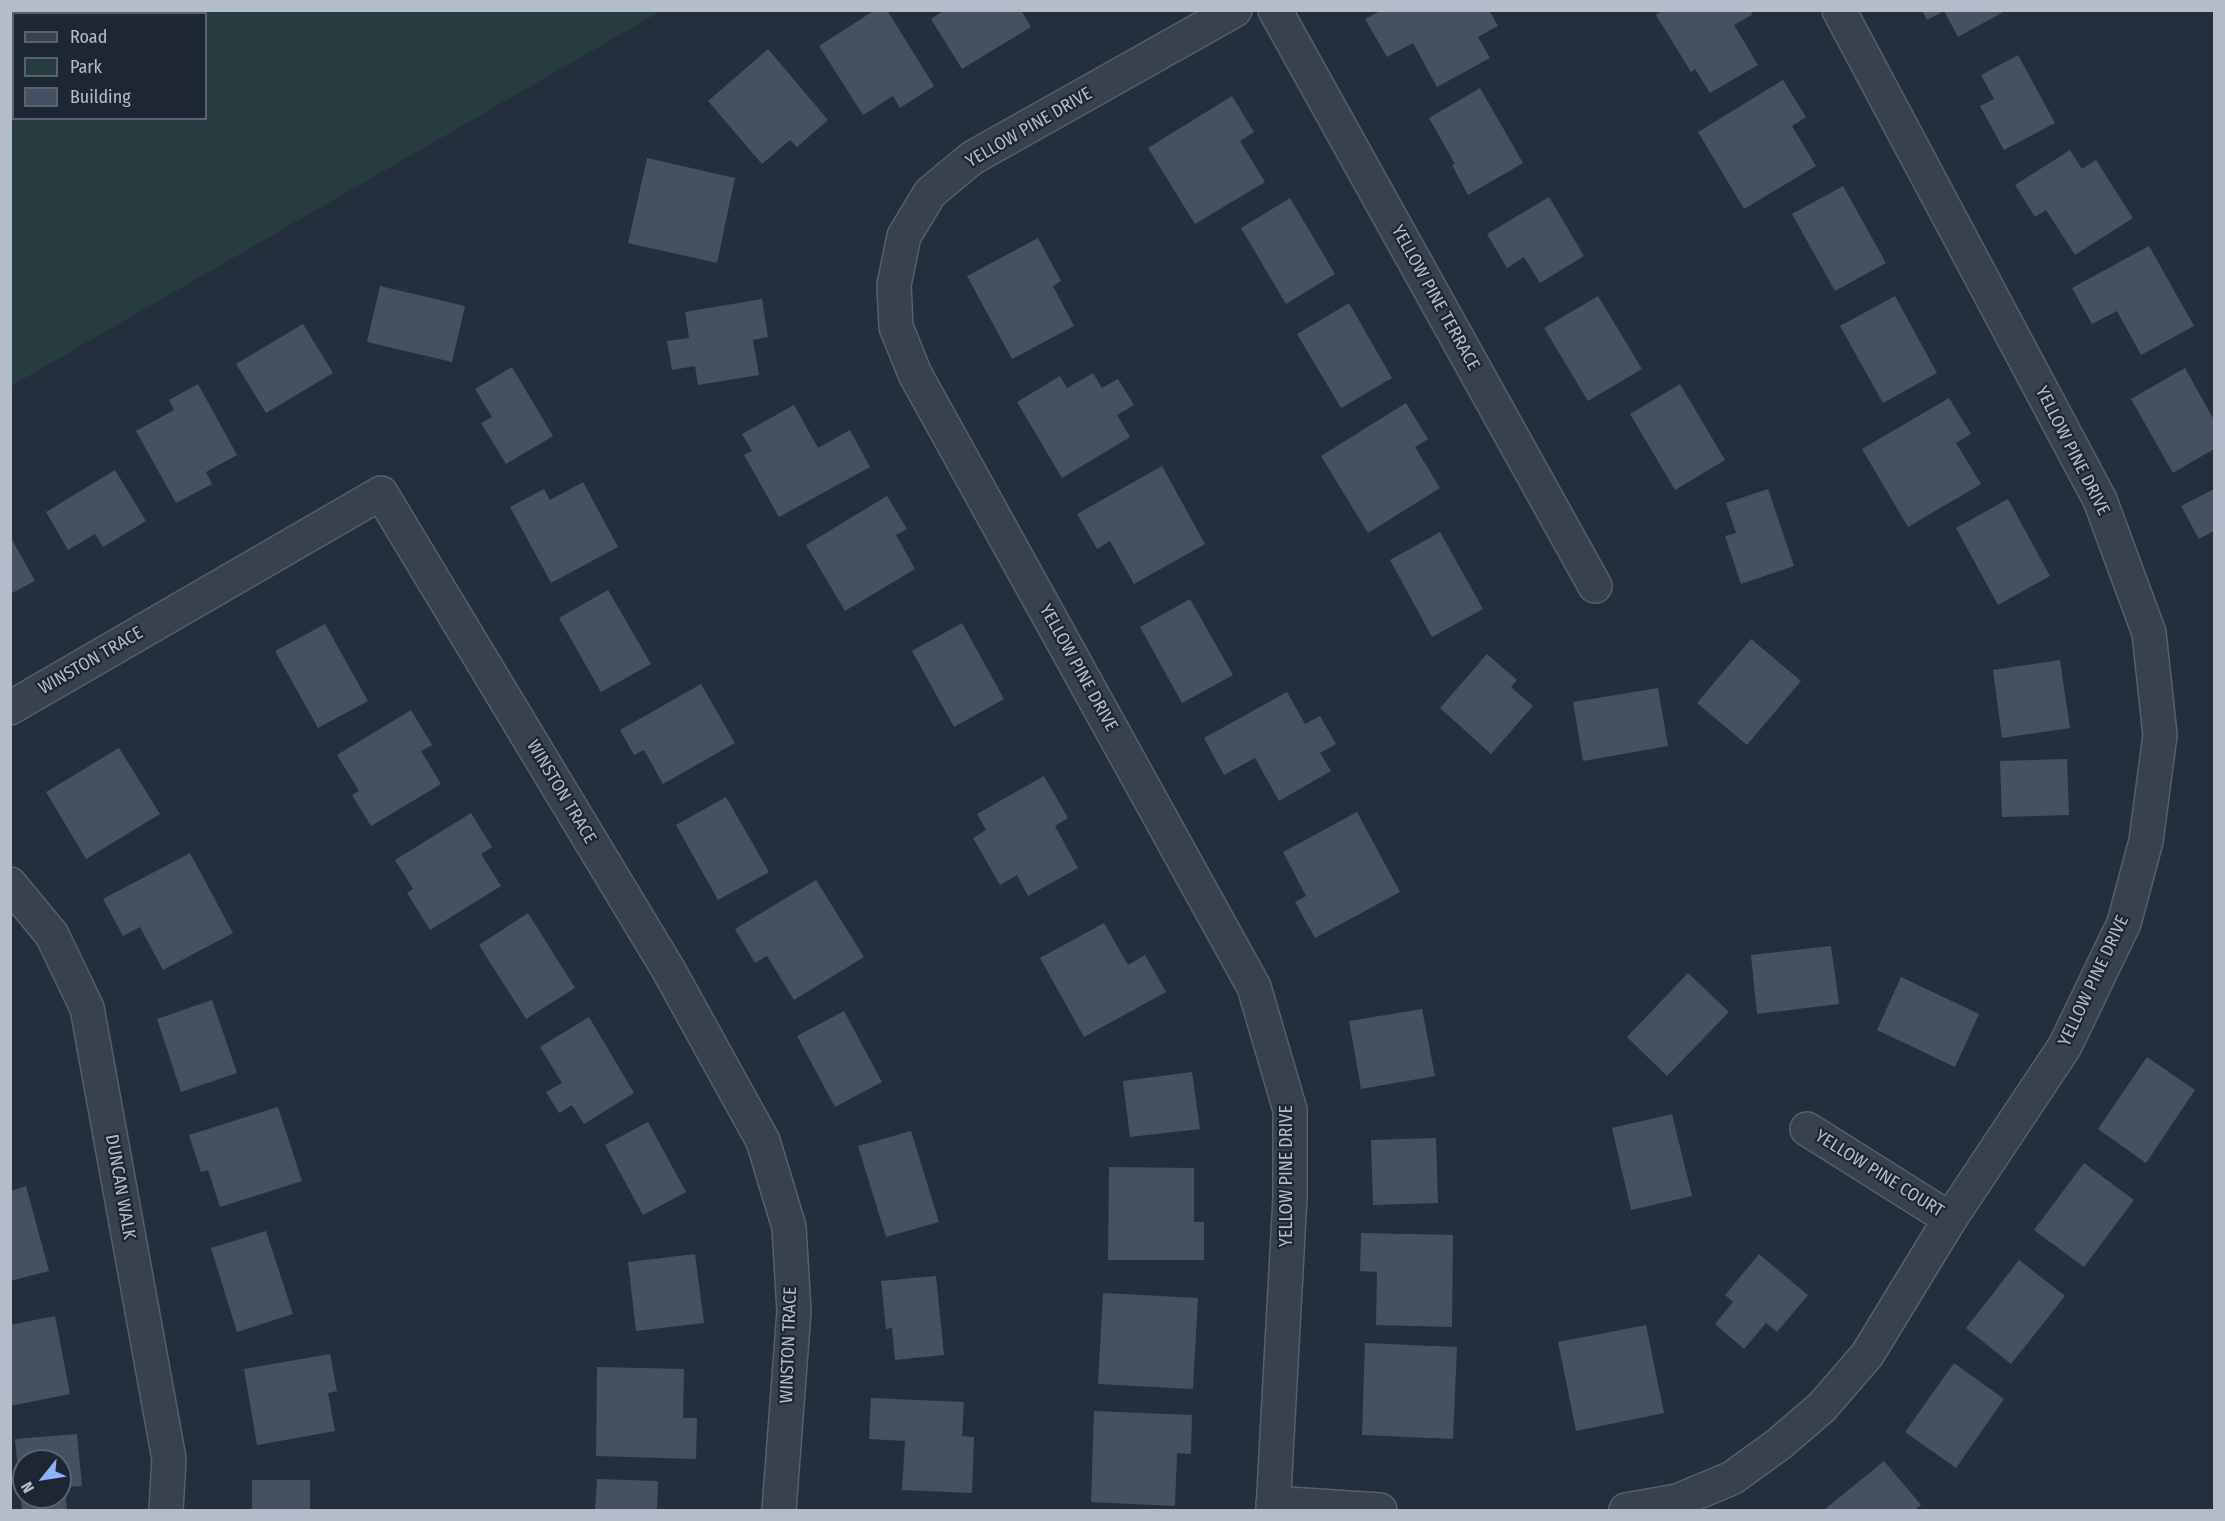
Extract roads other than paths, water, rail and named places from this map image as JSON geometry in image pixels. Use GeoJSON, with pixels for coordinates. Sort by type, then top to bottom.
{"type":"FeatureCollection","features":[{"type":"Feature","properties":{"kind":"street","name":"YELLOW PINE DRIVE"},"geometry":{"type":"LineString","coordinates":[[1235,10],[972,158],[930,193],[904,236],[894,285],[896,327],[915,374],[1254,987],[1290,1110],[1290,1197],[1273,1507],[1380,1510]]}},
{"type":"Feature","properties":{"kind":"street","name":"YELLOW PINE TERRACE"},"geometry":{"type":"LineString","coordinates":[[1275,10],[1595,586]]}},
{"type":"Feature","properties":{"kind":"street","name":"YELLOW PINE DRIVE"},"geometry":{"type":"LineString","coordinates":[[1626,1510],[1677,1501],[1732,1478],[1779,1444],[1822,1407],[1867,1355],[1950,1219],[2065,1046],[2124,923],[2146,841],[2160,735],[2149,633],[2100,500],[1839,10]]}},
{"type":"Feature","properties":{"kind":"street","name":"WINSTON TRACE"},"geometry":{"type":"LineString","coordinates":[[10,708],[381,493],[662,959],[763,1141],[789,1227],[794,1311],[779,1510]]}},
{"type":"Feature","properties":{"kind":"street","name":"DUNCAN WALK"},"geometry":{"type":"LineString","coordinates":[[10,884],[52,935],[87,1008],[170,1459],[166,1510]]}},
{"type":"Feature","properties":{"kind":"street","name":"YELLOW PINE COURT"},"geometry":{"type":"LineString","coordinates":[[1807,1129],[1950,1219]]}}]}
